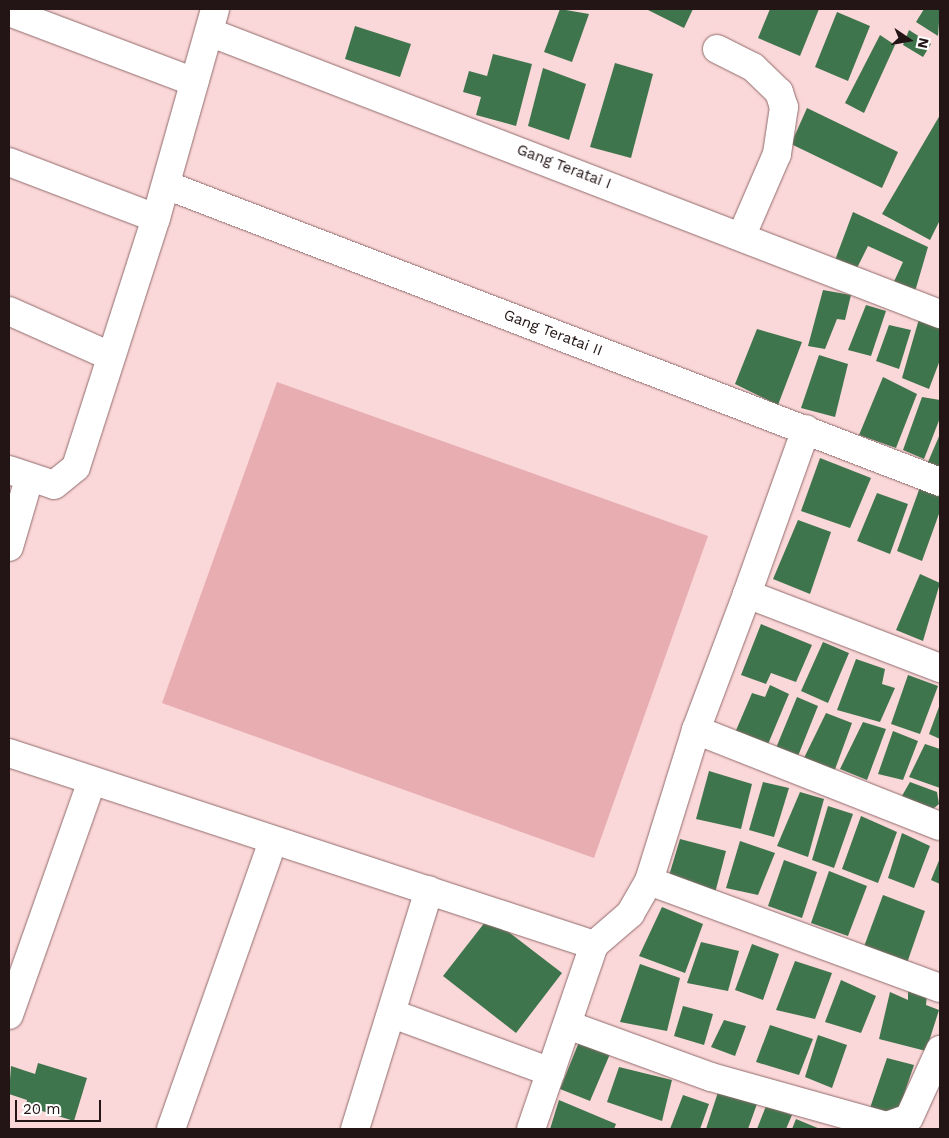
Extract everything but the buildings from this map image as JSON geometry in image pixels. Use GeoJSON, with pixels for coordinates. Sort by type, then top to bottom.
{"type":"FeatureCollection","features":[{"type":"Feature","properties":{"kind":"street"},"geometry":{"type":"LineString","coordinates":[[9,12],[194,82]]}},
{"type":"Feature","properties":{"kind":"street"},"geometry":{"type":"LineString","coordinates":[[9,547],[19,474],[54,485],[71,474],[108,355],[156,218],[212,20]]}},
{"type":"Feature","properties":{"kind":"street","name":"Gang Teratai I"},"geometry":{"type":"LineString","coordinates":[[212,20],[940,314]]}},
{"type":"Feature","properties":{"kind":"street"},"geometry":{"type":"LineString","coordinates":[[717,49],[753,67],[779,92],[784,107],[777,154],[742,235]]}},
{"type":"Feature","properties":{"kind":"street"},"geometry":{"type":"LineString","coordinates":[[9,162],[156,218]]}},
{"type":"Feature","properties":{"kind":"street","name":"Gang Teratai II"},"geometry":{"type":"LineString","coordinates":[[166,185],[940,482]]}},
{"type":"Feature","properties":{"kind":"street"},"geometry":{"type":"LineString","coordinates":[[9,311],[108,355]]}},
{"type":"Feature","properties":{"kind":"street"},"geometry":{"type":"LineString","coordinates":[[531,1129],[568,1026],[594,945],[630,914],[649,881],[696,730],[806,429]]}},
{"type":"Feature","properties":{"kind":"street"},"geometry":{"type":"LineString","coordinates":[[747,594],[940,668]]}},
{"type":"Feature","properties":{"kind":"street"},"geometry":{"type":"LineString","coordinates":[[696,730],[940,826]]}},
{"type":"Feature","properties":{"kind":"street"},"geometry":{"type":"LineString","coordinates":[[9,753],[272,843],[429,890],[594,945]]}},
{"type":"Feature","properties":{"kind":"street"},"geometry":{"type":"LineString","coordinates":[[9,1011],[91,782]]}},
{"type":"Feature","properties":{"kind":"street"},"geometry":{"type":"LineString","coordinates":[[171,1129],[272,843]]}},
{"type":"Feature","properties":{"kind":"street"},"geometry":{"type":"LineString","coordinates":[[649,881],[940,988]]}},
{"type":"Feature","properties":{"kind":"street"},"geometry":{"type":"LineString","coordinates":[[355,1129],[393,1014],[429,890]]}},
{"type":"Feature","properties":{"kind":"street"},"geometry":{"type":"LineString","coordinates":[[393,1014],[551,1072]]}},
{"type":"Feature","properties":{"kind":"street"},"geometry":{"type":"LineString","coordinates":[[568,1026],[711,1077],[886,1126],[909,1118],[940,1050]]}},
{"type":"Feature","properties":{"kind":"shaded area"},"geometry":{"type":"Polygon","coordinates":[[[277,382],[708,536],[594,858],[162,703],[277,382]]]}}]}
